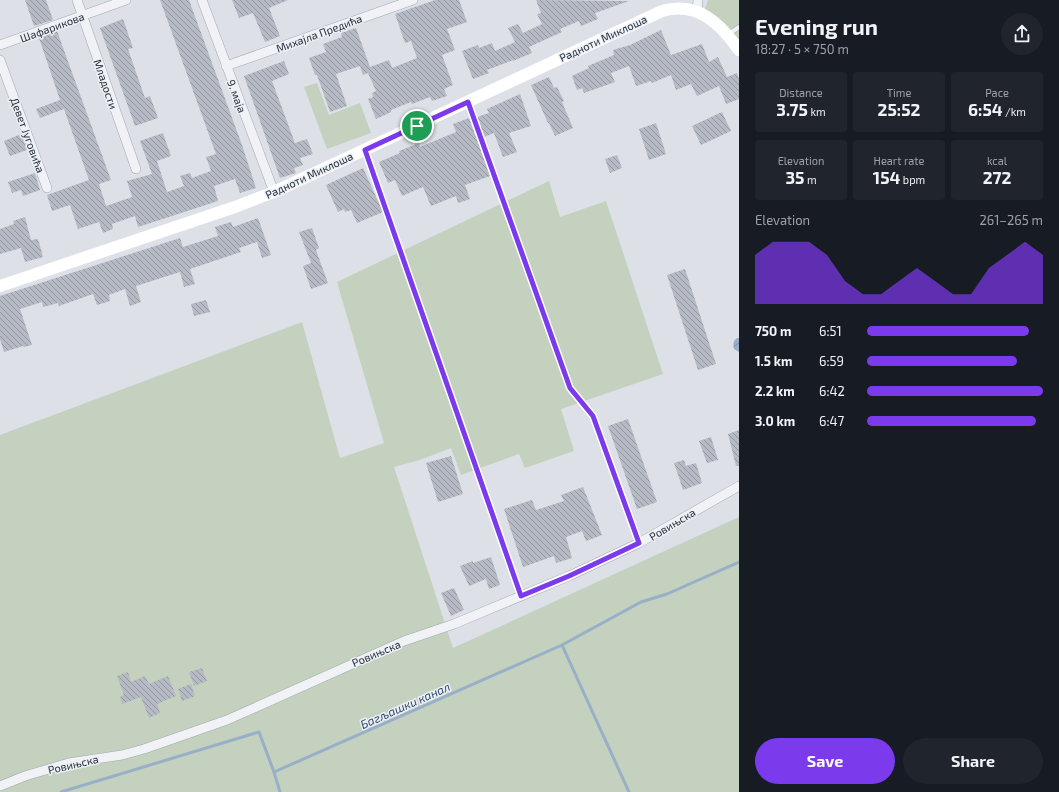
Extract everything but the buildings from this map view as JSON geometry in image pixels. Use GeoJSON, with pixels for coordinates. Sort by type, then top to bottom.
{"type":"FeatureCollection","features":[{"type":"Feature","properties":{"kind":"street","name":"Младости"},"geometry":{"type":"LineString","coordinates":[[77,0],[136,169]]}},
{"type":"Feature","properties":{"kind":"street","name":"Шафарикова"},"geometry":{"type":"LineString","coordinates":[[0,45],[126,0]]}},
{"type":"Feature","properties":{"kind":"street","name":"9. маја"},"geometry":{"type":"LineString","coordinates":[[202,0],[274,192]]}},
{"type":"Feature","properties":{"kind":"street","name":"Михајла Предића"},"geometry":{"type":"LineString","coordinates":[[226,66],[413,0]]}},
{"type":"Feature","properties":{"kind":"street"},"geometry":{"type":"LineString","coordinates":[[698,6],[727,35],[739,50]]}},
{"type":"Feature","properties":{"kind":"street","name":"Радноти Миклоша"},"geometry":{"type":"LineString","coordinates":[[0,286],[235,207],[274,192],[654,14],[672,8],[686,9],[698,6]]}},
{"type":"Feature","properties":{"kind":"street","name":"Девет Југовића"},"geometry":{"type":"LineString","coordinates":[[0,60],[47,188]]}},
{"type":"Feature","properties":{"kind":"street","name":"Ровињска"},"geometry":{"type":"LineString","coordinates":[[0,786],[25,776],[69,763],[122,755],[144,749],[227,720],[404,641],[454,624],[569,576],[639,543],[739,486]]}},
{"type":"Feature","properties":{"kind":"lane"},"geometry":{"type":"LineString","coordinates":[[727,35],[739,27]]}},
{"type":"Feature","properties":{"kind":"lane"},"geometry":{"type":"LineString","coordinates":[[468,102],[570,388],[593,416],[639,543]]}},
{"type":"Feature","properties":{"kind":"lane"},"geometry":{"type":"LineString","coordinates":[[365,150],[521,596]]}},
{"type":"Feature","properties":{"kind":"green space"},"geometry":{"type":"Polygon","coordinates":[[[708,0],[739,0],[739,45],[704,11],[708,0]]]}},
{"type":"Feature","properties":{"kind":"green space"},"geometry":{"type":"Polygon","coordinates":[[[317,83],[329,115],[360,103],[371,133],[327,149],[304,87],[317,83]]]}},
{"type":"Feature","properties":{"kind":"green space"},"geometry":{"type":"Polygon","coordinates":[[[549,181],[560,217],[606,201],[663,374],[561,409],[574,451],[525,468],[519,454],[461,475],[451,448],[420,460],[394,467],[453,648],[739,517],[739,792],[0,792],[0,435],[302,322],[340,458],[384,443],[337,282],[549,181]]]}},
{"type":"Feature","properties":{"kind":"water"},"geometry":{"type":"Polygon","coordinates":[[[737,338],[739,338],[739,352],[734,349],[733,344],[737,338]]]}},
{"type":"Feature","properties":{"kind":"waterway","name":"Багљашки канал"},"geometry":{"type":"LineString","coordinates":[[280,792],[274,772],[562,645],[641,602],[667,594],[739,562]]}},
{"type":"Feature","properties":{"kind":"waterway","name":"Багљашки канал"},"geometry":{"type":"LineString","coordinates":[[562,645],[629,792]]}},
{"type":"Feature","properties":{"kind":"waterway"},"geometry":{"type":"LineString","coordinates":[[61,792],[259,732],[274,772]]}},
{"type":"Feature","properties":{"kind":"route"},"geometry":{"type":"LineString","coordinates":[[468,102],[570,388],[593,416],[639,543],[569,576],[521,596],[365,150],[417,126],[468,102]]}}]}
